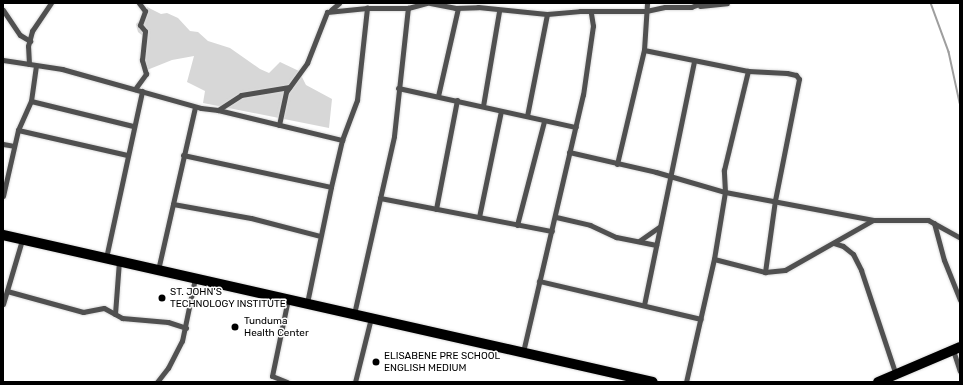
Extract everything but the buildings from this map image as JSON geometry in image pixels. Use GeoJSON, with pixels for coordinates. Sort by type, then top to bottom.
{"type":"FeatureCollection","features":[{"type":"Feature","properties":{"kind":"highway"},"geometry":{"type":"LineString","coordinates":[[3,235],[288,298],[653,382]]}},
{"type":"Feature","properties":{"kind":"highway"},"geometry":{"type":"LineString","coordinates":[[878,382],[896,376],[956,349]]}},
{"type":"Feature","properties":{"kind":"street"},"geometry":{"type":"LineString","coordinates":[[29,64],[32,30],[51,3]]}},
{"type":"Feature","properties":{"kind":"street"},"geometry":{"type":"LineString","coordinates":[[136,89],[146,74],[142,60],[145,31],[140,25],[145,11],[138,3]]}},
{"type":"Feature","properties":{"kind":"street"},"geometry":{"type":"LineString","coordinates":[[279,125],[284,100],[289,87],[307,63],[333,3]]}},
{"type":"Feature","properties":{"kind":"street"},"geometry":{"type":"LineString","coordinates":[[329,11],[339,3]]}},
{"type":"Feature","properties":{"kind":"street"},"geometry":{"type":"LineString","coordinates":[[357,3],[364,8]]}},
{"type":"Feature","properties":{"kind":"street"},"geometry":{"type":"LineString","coordinates":[[329,11],[364,8],[408,8],[427,3]]}},
{"type":"Feature","properties":{"kind":"street"},"geometry":{"type":"LineString","coordinates":[[430,3],[458,8],[478,5],[499,11],[547,14],[580,11],[592,13],[646,11],[665,7],[727,3]]}},
{"type":"Feature","properties":{"kind":"street"},"geometry":{"type":"LineString","coordinates":[[617,164],[644,50],[647,3]]}},
{"type":"Feature","properties":{"kind":"street"},"geometry":{"type":"LineString","coordinates":[[307,303],[320,236],[342,140],[357,100],[364,8]]}},
{"type":"Feature","properties":{"kind":"street"},"geometry":{"type":"LineString","coordinates":[[354,314],[394,136],[398,88],[408,8]]}},
{"type":"Feature","properties":{"kind":"street"},"geometry":{"type":"LineString","coordinates":[[438,96],[458,8]]}},
{"type":"Feature","properties":{"kind":"street"},"geometry":{"type":"LineString","coordinates":[[3,10],[21,37],[30,41]]}},
{"type":"Feature","properties":{"kind":"street"},"geometry":{"type":"LineString","coordinates":[[483,106],[499,11]]}},
{"type":"Feature","properties":{"kind":"street"},"geometry":{"type":"LineString","coordinates":[[523,352],[576,127],[587,72],[593,26],[592,13]]}},
{"type":"Feature","properties":{"kind":"street"},"geometry":{"type":"LineString","coordinates":[[527,116],[547,14]]}},
{"type":"Feature","properties":{"kind":"street"},"geometry":{"type":"LineString","coordinates":[[644,50],[694,62],[719,64],[748,71],[787,73],[796,75],[799,79],[775,200],[765,272]]}},
{"type":"Feature","properties":{"kind":"street"},"geometry":{"type":"LineString","coordinates":[[3,60],[62,69],[196,107],[218,110],[342,140]]}},
{"type":"Feature","properties":{"kind":"street"},"geometry":{"type":"LineString","coordinates":[[644,305],[694,62]]}},
{"type":"Feature","properties":{"kind":"street"},"geometry":{"type":"LineString","coordinates":[[3,196],[18,130],[31,101],[36,66]]}},
{"type":"Feature","properties":{"kind":"street"},"geometry":{"type":"LineString","coordinates":[[686,382],[714,259],[725,192],[725,165],[748,71]]}},
{"type":"Feature","properties":{"kind":"street"},"geometry":{"type":"LineString","coordinates":[[218,110],[238,96],[289,87]]}},
{"type":"Feature","properties":{"kind":"street"},"geometry":{"type":"LineString","coordinates":[[398,88],[576,127]]}},
{"type":"Feature","properties":{"kind":"street"},"geometry":{"type":"LineString","coordinates":[[106,258],[133,126],[142,91]]}},
{"type":"Feature","properties":{"kind":"street"},"geometry":{"type":"LineString","coordinates":[[436,209],[457,100]]}},
{"type":"Feature","properties":{"kind":"street"},"geometry":{"type":"LineString","coordinates":[[31,101],[133,126]]}},
{"type":"Feature","properties":{"kind":"street"},"geometry":{"type":"LineString","coordinates":[[158,270],[183,155],[196,107]]}},
{"type":"Feature","properties":{"kind":"street"},"geometry":{"type":"LineString","coordinates":[[479,217],[501,111]]}},
{"type":"Feature","properties":{"kind":"street"},"geometry":{"type":"LineString","coordinates":[[517,225],[544,121]]}},
{"type":"Feature","properties":{"kind":"street"},"geometry":{"type":"LineString","coordinates":[[18,130],[127,155]]}},
{"type":"Feature","properties":{"kind":"street"},"geometry":{"type":"LineString","coordinates":[[3,144],[14,146]]}},
{"type":"Feature","properties":{"kind":"street"},"geometry":{"type":"LineString","coordinates":[[569,152],[670,176],[725,192],[775,200],[873,220],[928,220],[960,238]]}},
{"type":"Feature","properties":{"kind":"street"},"geometry":{"type":"LineString","coordinates":[[183,155],[331,187]]}},
{"type":"Feature","properties":{"kind":"street"},"geometry":{"type":"LineString","coordinates":[[380,198],[552,231]]}},
{"type":"Feature","properties":{"kind":"street"},"geometry":{"type":"LineString","coordinates":[[173,204],[250,218],[320,236]]}},
{"type":"Feature","properties":{"kind":"street"},"geometry":{"type":"LineString","coordinates":[[556,217],[590,225],[616,237],[656,246]]}},
{"type":"Feature","properties":{"kind":"street"},"geometry":{"type":"LineString","coordinates":[[714,259],[765,272],[785,270],[873,220]]}},
{"type":"Feature","properties":{"kind":"street"},"geometry":{"type":"LineString","coordinates":[[934,223],[944,260],[960,300]]}},
{"type":"Feature","properties":{"kind":"street"},"geometry":{"type":"LineString","coordinates":[[639,241],[660,227]]}},
{"type":"Feature","properties":{"kind":"street"},"geometry":{"type":"LineString","coordinates":[[3,304],[22,240]]}},
{"type":"Feature","properties":{"kind":"street"},"geometry":{"type":"LineString","coordinates":[[834,243],[844,246],[853,254],[861,270],[896,376]]}},
{"type":"Feature","properties":{"kind":"street"},"geometry":{"type":"LineString","coordinates":[[115,314],[119,261]]}},
{"type":"Feature","properties":{"kind":"street"},"geometry":{"type":"LineString","coordinates":[[156,382],[175,355],[186,328],[195,278]]}},
{"type":"Feature","properties":{"kind":"street"},"geometry":{"type":"LineString","coordinates":[[539,281],[701,319]]}},
{"type":"Feature","properties":{"kind":"street"},"geometry":{"type":"LineString","coordinates":[[7,291],[83,312],[104,308],[122,318],[168,322],[186,328]]}},
{"type":"Feature","properties":{"kind":"street"},"geometry":{"type":"LineString","coordinates":[[287,382],[272,376],[288,298]]}},
{"type":"Feature","properties":{"kind":"street"},"geometry":{"type":"LineString","coordinates":[[355,382],[371,318]]}},
{"type":"Feature","properties":{"kind":"street"},"geometry":{"type":"LineString","coordinates":[[956,349],[960,371]]}},
{"type":"Feature","properties":{"kind":"shaded area"},"geometry":{"type":"Polygon","coordinates":[[[147,7],[161,14],[167,13],[178,18],[190,31],[198,32],[208,41],[230,48],[260,69],[269,73],[280,62],[299,71],[306,85],[332,99],[329,128],[203,103],[205,91],[187,82],[194,56],[172,60],[147,70],[141,49],[143,36],[138,32],[136,24],[148,13],[147,7]]]}},
{"type":"Feature","properties":{"kind":"waterway"},"geometry":{"type":"LineString","coordinates":[[931,3],[949,52],[960,103]]}},
{"type":"Feature","properties":{"kind":"place","name":"ST. JOHN'S TECHNOLOGY INSTITUTE"},"geometry":{"type":"Point","coordinates":[162,298]}},
{"type":"Feature","properties":{"kind":"place","name":"Tunduma Health Center"},"geometry":{"type":"Point","coordinates":[235,327]}},
{"type":"Feature","properties":{"kind":"place","name":"ELISABENE PRE SCHOOL ENGLISH MEDIUM"},"geometry":{"type":"Point","coordinates":[376,362]}}]}
